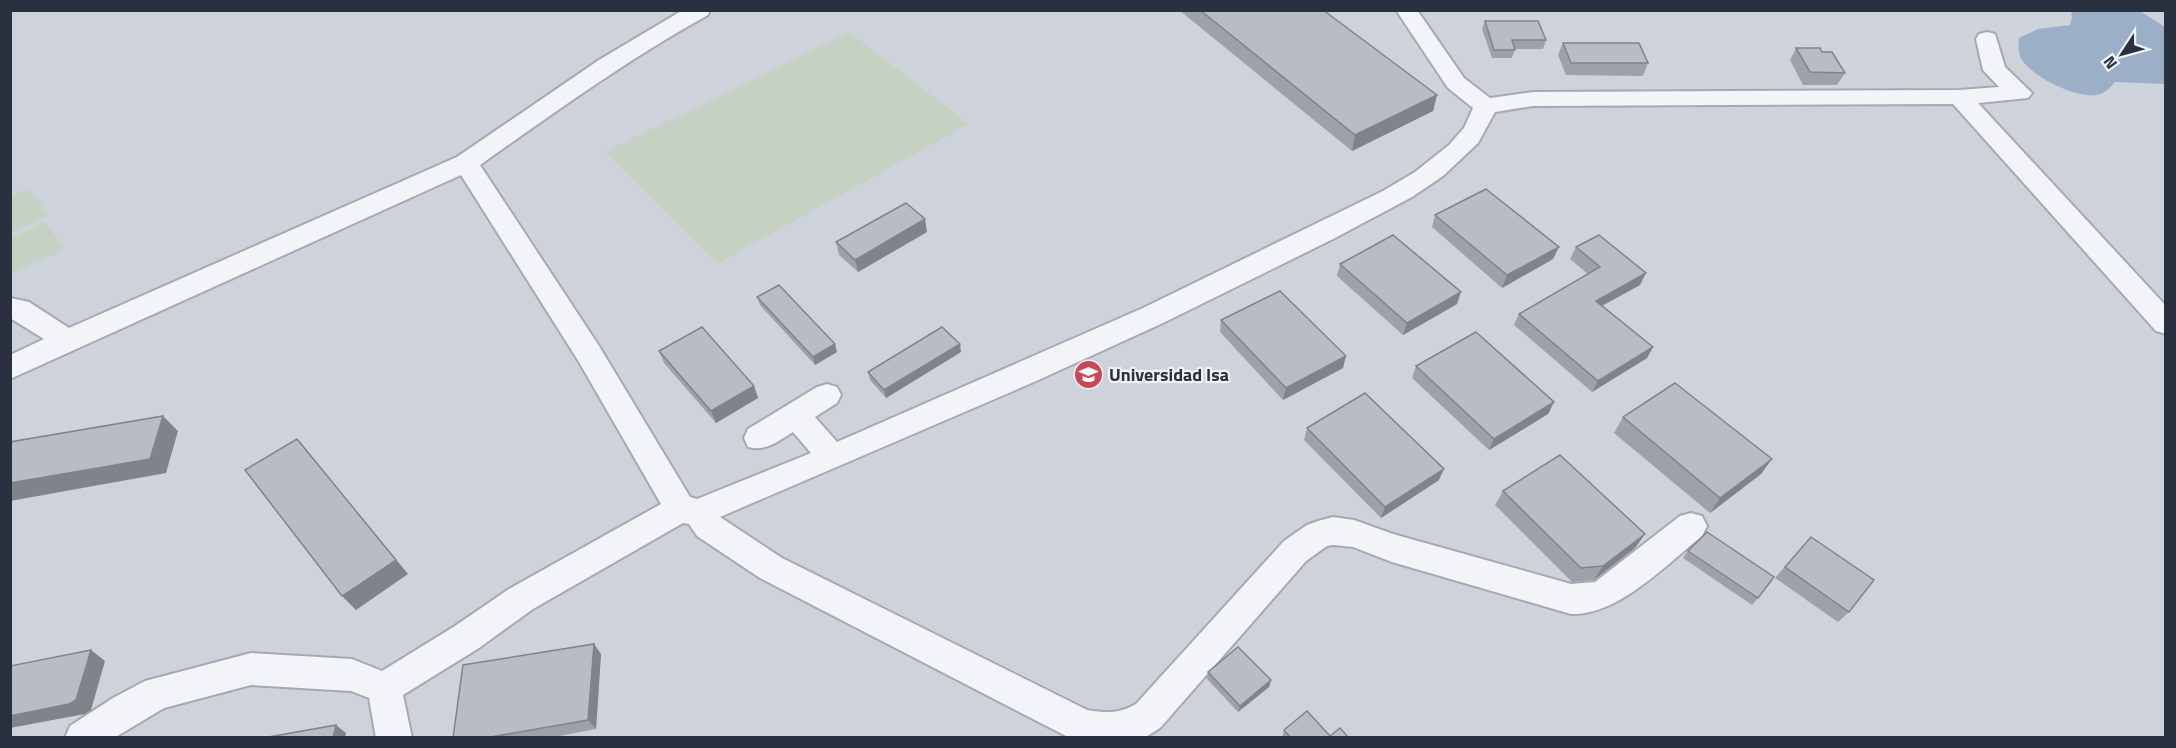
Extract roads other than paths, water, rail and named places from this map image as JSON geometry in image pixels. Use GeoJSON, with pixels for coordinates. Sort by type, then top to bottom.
{"type":"FeatureCollection","features":[{"type":"Feature","properties":{"kind":"street"},"geometry":{"type":"LineString","coordinates":[[10,368],[66,340],[466,163],[608,65],[656,34],[700,10]]}},
{"type":"Feature","properties":{"kind":"street"},"geometry":{"type":"LineString","coordinates":[[1406,10],[1456,83],[1485,106],[1533,99],[1959,97],[2020,93],[1994,70],[1987,39]]}},
{"type":"Feature","properties":{"kind":"street"},"geometry":{"type":"LineString","coordinates":[[1959,97],[2166,324]]}},
{"type":"Feature","properties":{"kind":"street"},"geometry":{"type":"LineString","coordinates":[[384,688],[467,637],[521,598],[689,511],[832,457],[1109,337],[1305,243],[1376,205],[1444,163],[1466,143],[1480,124],[1485,106]]}},
{"type":"Feature","properties":{"kind":"street"},"geometry":{"type":"LineString","coordinates":[[466,163],[689,511],[771,568],[1078,732],[1134,733],[1295,551],[1318,535],[1333,531],[1354,534],[1392,548],[1571,599],[1586,600],[1607,592],[1691,526]]}},
{"type":"Feature","properties":{"kind":"street"},"geometry":{"type":"LineString","coordinates":[[10,308],[19,309],[66,340]]}},
{"type":"Feature","properties":{"kind":"street"},"geometry":{"type":"LineString","coordinates":[[759,438],[827,395]]}},
{"type":"Feature","properties":{"kind":"street"},"geometry":{"type":"LineString","coordinates":[[796,414],[832,457]]}},
{"type":"Feature","properties":{"kind":"street"},"geometry":{"type":"LineString","coordinates":[[83,738],[125,710],[157,693],[251,669],[352,675],[384,688]]}},
{"type":"Feature","properties":{"kind":"street"},"geometry":{"type":"LineString","coordinates":[[384,688],[394,738]]}},
{"type":"Feature","properties":{"kind":"water"},"geometry":{"type":"Polygon","coordinates":[[[2071,11],[2140,11],[2165,27],[2165,84],[2115,82],[2102,93],[2088,95],[2067,90],[2045,80],[2028,67],[2021,58],[2019,38],[2038,29],[2070,25],[2071,11]]]}},
{"type":"Feature","properties":{"kind":"place","name":"Universidad Isa"},"geometry":{"type":"Point","coordinates":[1088,374]}}]}
